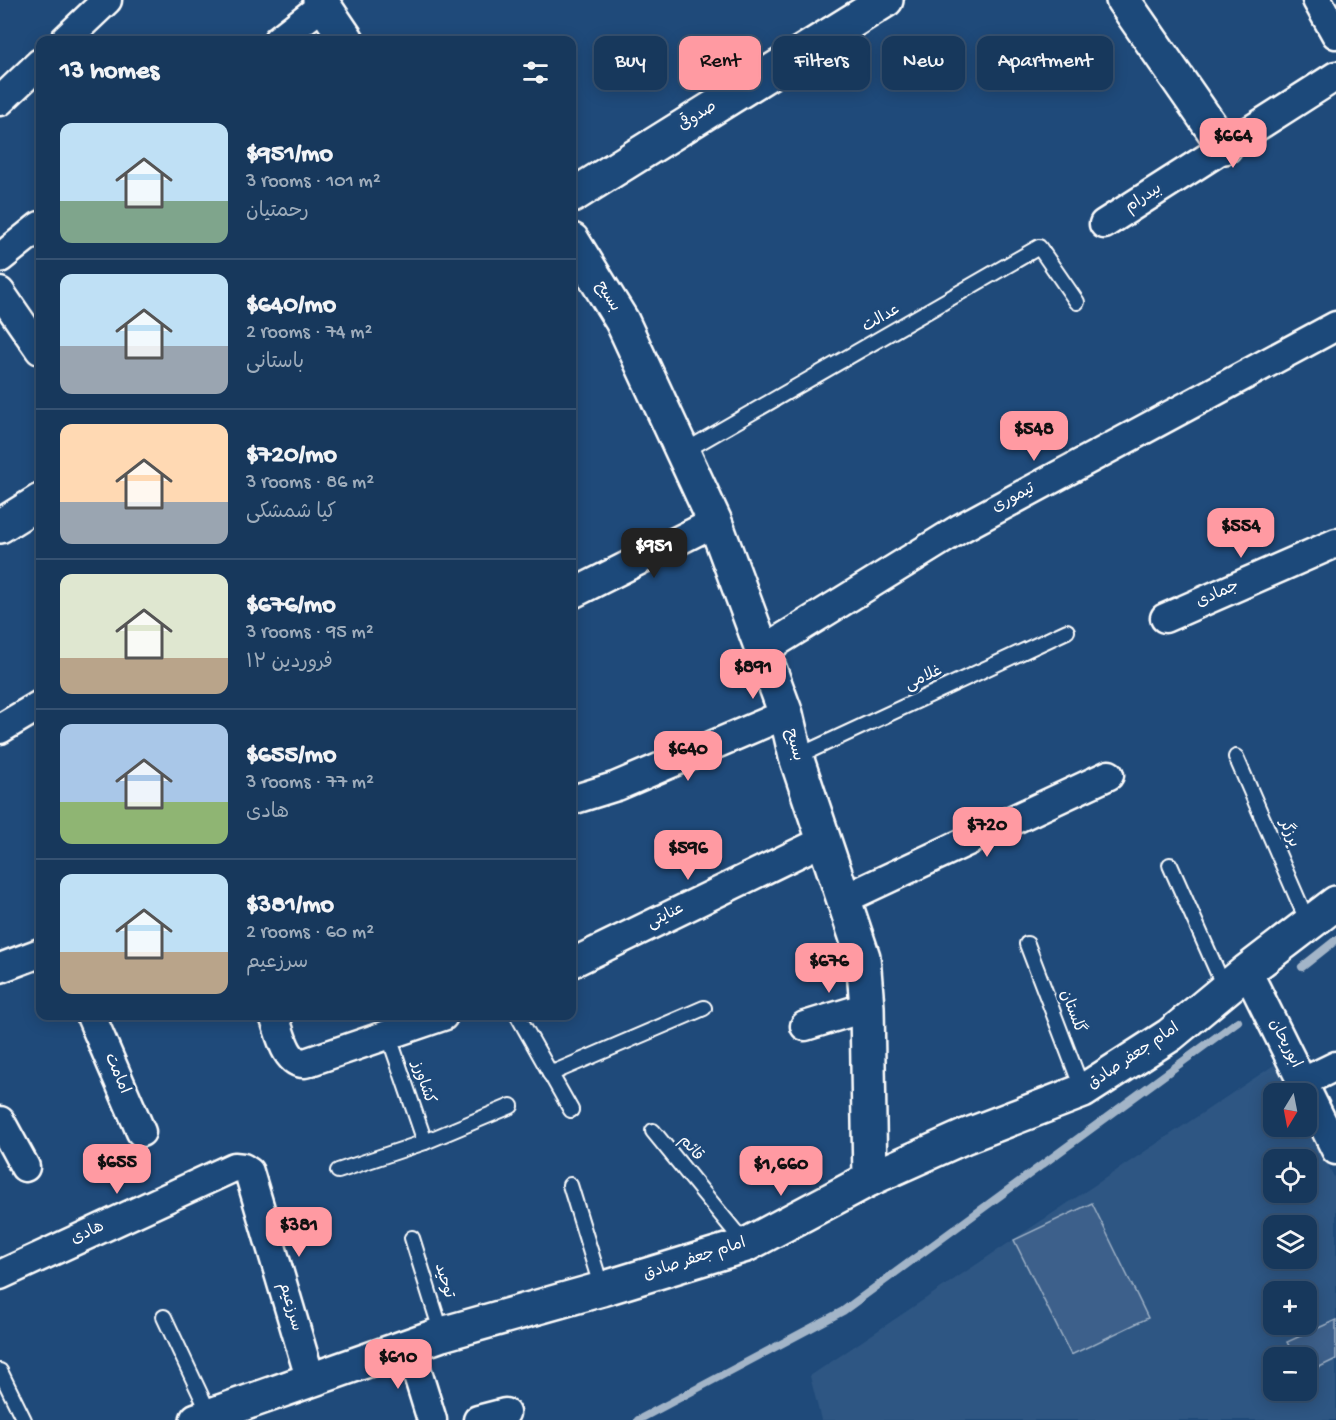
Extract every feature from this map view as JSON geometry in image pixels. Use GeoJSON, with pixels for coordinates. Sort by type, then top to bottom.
{"type":"FeatureCollection","features":[{"type":"Feature","properties":{"kind":"street"},"geometry":{"type":"LineString","coordinates":[[69,36],[107,0]]}},
{"type":"Feature","properties":{"kind":"street","name":"صدوقی"},"geometry":{"type":"LineString","coordinates":[[576,194],[886,0]]}},
{"type":"Feature","properties":{"kind":"street"},"geometry":{"type":"LineString","coordinates":[[1123,0],[1225,147]]}},
{"type":"Feature","properties":{"kind":"street"},"geometry":{"type":"LineString","coordinates":[[1317,0],[1336,34]]}},
{"type":"Feature","properties":{"kind":"street"},"geometry":{"type":"LineString","coordinates":[[283,36],[321,2],[345,36]]}},
{"type":"Feature","properties":{"kind":"street"},"geometry":{"type":"LineString","coordinates":[[0,101],[36,67]]}},
{"type":"Feature","properties":{"kind":"street","name":"بیدرام"},"geometry":{"type":"LineString","coordinates":[[1104,224],[1336,76]]}},
{"type":"Feature","properties":{"kind":"street"},"geometry":{"type":"LineString","coordinates":[[0,258],[36,229]]}},
{"type":"Feature","properties":{"kind":"street","name":"بسیح"},"geometry":{"type":"LineString","coordinates":[[576,246],[622,321],[715,522],[786,714],[796,758],[863,957],[867,1007],[870,1179]]}},
{"type":"Feature","properties":{"kind":"street"},"geometry":{"type":"LineString","coordinates":[[0,292],[36,344]]}},
{"type":"Feature","properties":{"kind":"street","name":"تیموری"},"geometry":{"type":"LineString","coordinates":[[762,651],[961,528],[1336,326]]}},
{"type":"Feature","properties":{"kind":"street"},"geometry":{"type":"LineString","coordinates":[[0,526],[36,504]]}},
{"type":"Feature","properties":{"kind":"street"},"geometry":{"type":"LineString","coordinates":[[576,592],[715,522]]}},
{"type":"Feature","properties":{"kind":"street","name":"جمادی"},"geometry":{"type":"LineString","coordinates":[[1165,618],[1336,543]]}},
{"type":"Feature","properties":{"kind":"street"},"geometry":{"type":"LineString","coordinates":[[0,729],[36,707]]}},
{"type":"Feature","properties":{"kind":"street"},"geometry":{"type":"LineString","coordinates":[[576,799],[617,786],[786,714]]}},
{"type":"Feature","properties":{"kind":"street"},"geometry":{"type":"LineString","coordinates":[[844,899],[1109,775]]}},
{"type":"Feature","properties":{"kind":"street","name":"عنایتی"},"geometry":{"type":"LineString","coordinates":[[576,961],[825,840]]}},
{"type":"Feature","properties":{"kind":"street","name":"امام جعفر صادق"},"geometry":{"type":"LineString","coordinates":[[221,1415],[442,1334],[746,1245],[870,1179],[966,1136],[1083,1091],[1170,1035],[1236,980],[1336,903]]}},
{"type":"Feature","properties":{"kind":"street"},"geometry":{"type":"LineString","coordinates":[[0,968],[36,954]]}},
{"type":"Feature","properties":{"kind":"street","name":"ابوریحان"},"geometry":{"type":"LineString","coordinates":[[1236,980],[1303,1082],[1336,1150]]}},
{"type":"Feature","properties":{"kind":"street"},"geometry":{"type":"LineString","coordinates":[[805,1026],[867,1007]]}},
{"type":"Feature","properties":{"kind":"street","name":"امامت"},"geometry":{"type":"LineString","coordinates":[[93,1020],[141,1132]]}},
{"type":"Feature","properties":{"kind":"street"},"geometry":{"type":"LineString","coordinates":[[276,1020],[290,1058],[297,1063],[305,1063],[431,1020]]}},
{"type":"Feature","properties":{"kind":"street"},"geometry":{"type":"LineString","coordinates":[[1303,1082],[1336,1066]]}},
{"type":"Feature","properties":{"kind":"street"},"geometry":{"type":"LineString","coordinates":[[0,1121],[26,1167]]}},
{"type":"Feature","properties":{"kind":"street","name":"هادی"},"geometry":{"type":"LineString","coordinates":[[0,1275],[234,1167],[243,1168]]}},
{"type":"Feature","properties":{"kind":"street","name":"سرزعیم"},"geometry":{"type":"LineString","coordinates":[[243,1168],[249,1172],[310,1381]]}},
{"type":"Feature","properties":{"kind":"street"},"geometry":{"type":"LineString","coordinates":[[409,1346],[432,1420]]}},
{"type":"Feature","properties":{"kind":"street"},"geometry":{"type":"LineString","coordinates":[[478,1420],[505,1413]]}},
{"type":"Feature","properties":{"kind":"lane","name":"عدالت"},"geometry":{"type":"LineString","coordinates":[[683,452],[1039,247],[1077,302]]}},
{"type":"Feature","properties":{"kind":"lane","name":"غلامی"},"geometry":{"type":"LineString","coordinates":[[796,758],[1067,631]]}},
{"type":"Feature","properties":{"kind":"lane","name":"برزگر"},"geometry":{"type":"LineString","coordinates":[[1236,757],[1309,925]]}},
{"type":"Feature","properties":{"kind":"lane"},"geometry":{"type":"LineString","coordinates":[[1170,866],[1236,980]]}},
{"type":"Feature","properties":{"kind":"lane","name":"گلستان"},"geometry":{"type":"LineString","coordinates":[[1027,944],[1083,1091]]}},
{"type":"Feature","properties":{"kind":"lane"},"geometry":{"type":"LineString","coordinates":[[550,1074],[704,1008]]}},
{"type":"Feature","properties":{"kind":"lane"},"geometry":{"type":"LineString","coordinates":[[520,1020],[571,1110]]}},
{"type":"Feature","properties":{"kind":"lane","name":"کشاورز"},"geometry":{"type":"LineString","coordinates":[[388,1034],[425,1142]]}},
{"type":"Feature","properties":{"kind":"lane"},"geometry":{"type":"LineString","coordinates":[[338,1171],[425,1142],[511,1106]]}},
{"type":"Feature","properties":{"kind":"lane","name":"قائم"},"geometry":{"type":"LineString","coordinates":[[653,1131],[746,1245]]}},
{"type":"Feature","properties":{"kind":"lane"},"geometry":{"type":"LineString","coordinates":[[570,1185],[602,1289]]}},
{"type":"Feature","properties":{"kind":"lane","name":"توحید"},"geometry":{"type":"LineString","coordinates":[[412,1238],[442,1334]]}},
{"type":"Feature","properties":{"kind":"lane"},"geometry":{"type":"LineString","coordinates":[[164,1317],[221,1415]]}},
{"type":"Feature","properties":{"kind":"lane"},"geometry":{"type":"LineString","coordinates":[[0,1371],[24,1420]]}},
{"type":"Feature","properties":{"kind":"shaded area"},"geometry":{"type":"Polygon","coordinates":[[[1277,1063],[1287,1083],[1263,1083],[1263,1137],[1314,1137],[1336,1181],[1336,1420],[821,1420],[810,1376],[1277,1063]]]}},
{"type":"Feature","properties":{"kind":"shaded area"},"geometry":{"type":"Polygon","coordinates":[[[1092,1203],[1148,1318],[1071,1355],[1014,1240],[1092,1203]]]}},
{"type":"Feature","properties":{"kind":"shaded area"},"geometry":{"type":"Polygon","coordinates":[[[1336,1320],[1336,1359],[1317,1368],[1317,1347],[1290,1347],[1287,1342],[1303,1335],[1317,1335],[1317,1329],[1336,1320]]]}},
{"type":"Feature","properties":{"kind":"waterway"},"geometry":{"type":"LineString","coordinates":[[1302,967],[1336,940]]}},
{"type":"Feature","properties":{"kind":"waterway"},"geometry":{"type":"LineString","coordinates":[[638,1420],[843,1311],[1238,1021]]}}]}
